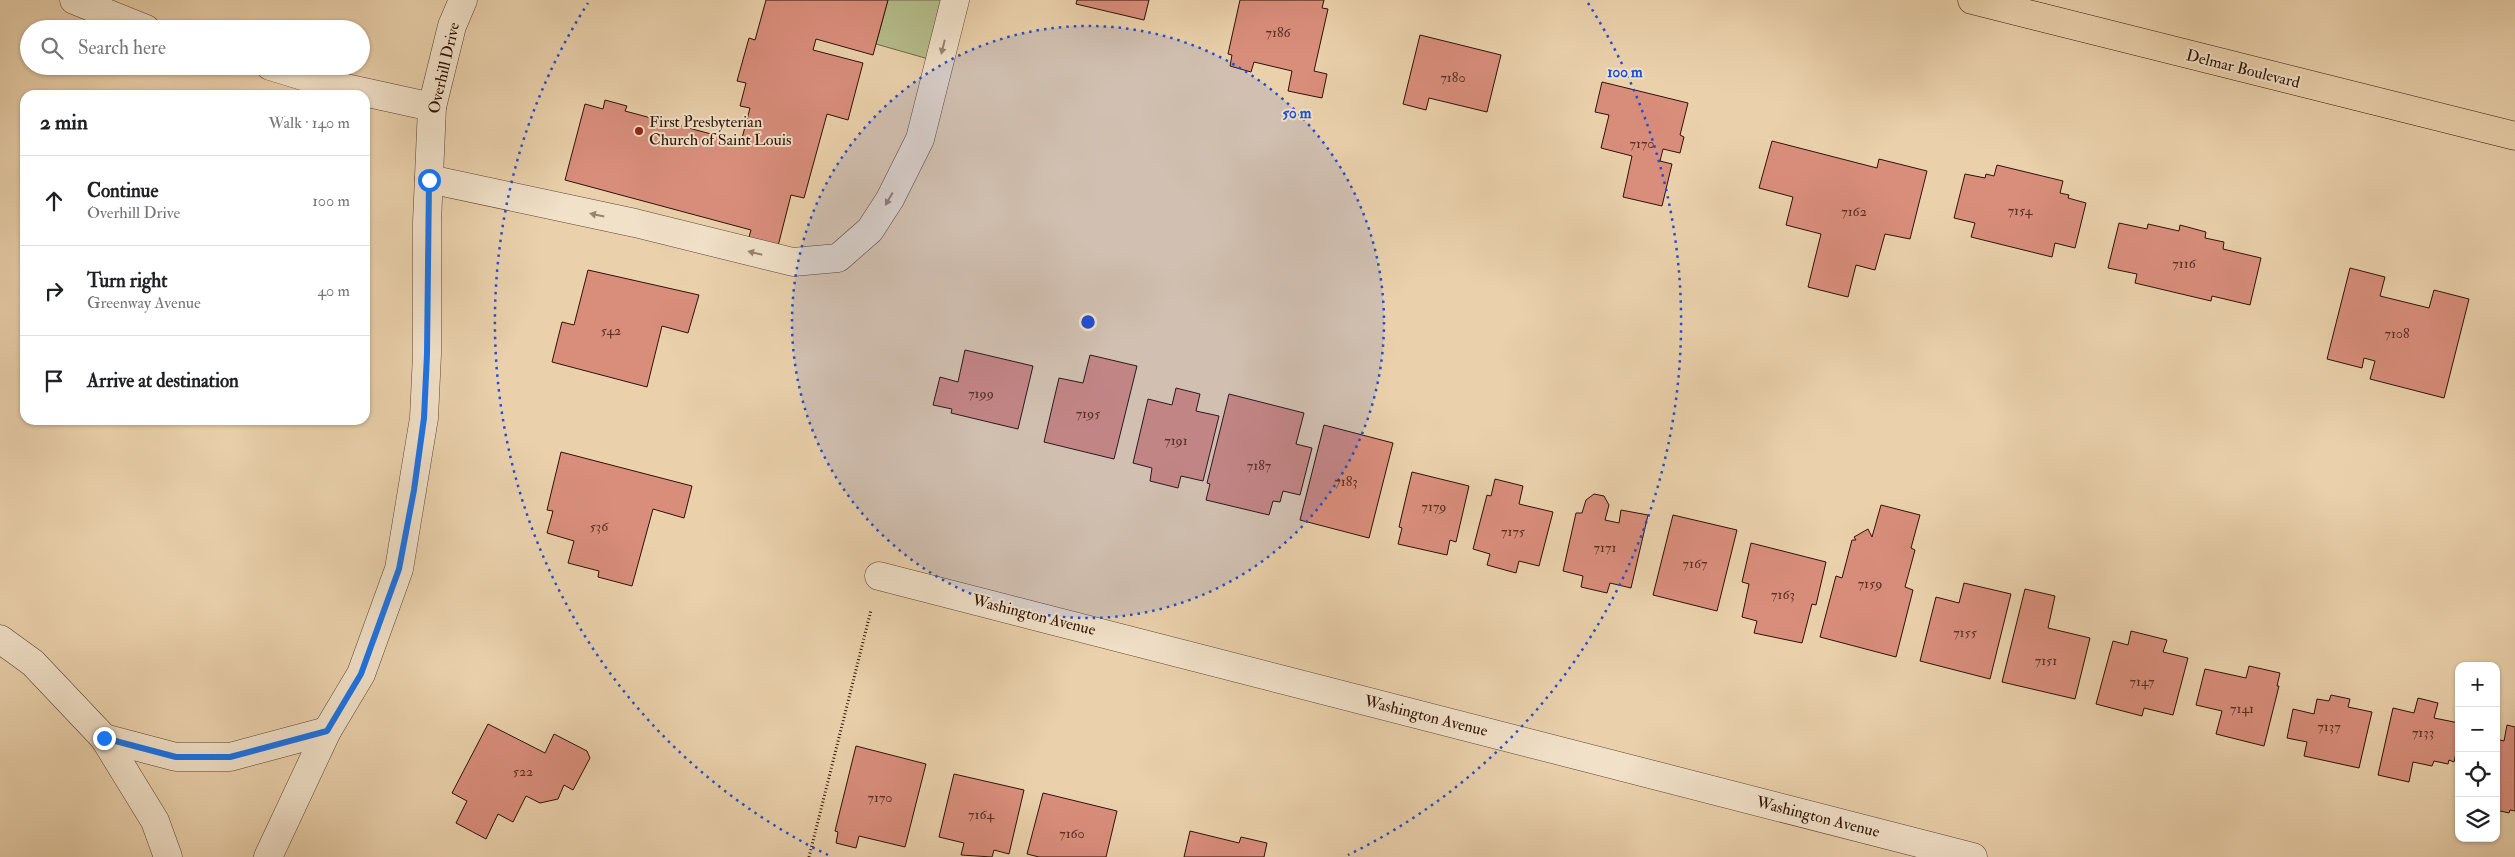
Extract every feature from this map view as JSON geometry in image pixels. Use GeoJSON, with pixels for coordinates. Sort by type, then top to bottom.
{"type":"FeatureCollection","features":[{"type":"Feature","properties":{"kind":"main road","name":"Delmar Boulevard"},"geometry":{"type":"LineString","coordinates":[[1972,0],[2515,136]]}},
{"type":"Feature","properties":{"kind":"street"},"geometry":{"type":"LineString","coordinates":[[74,0],[124,20]]}},
{"type":"Feature","properties":{"kind":"street","name":"Overhill Drive"},"geometry":{"type":"LineString","coordinates":[[268,857],[327,731],[361,674],[399,569],[414,490],[424,418],[432,107],[452,26],[463,0]]}},
{"type":"Feature","properties":{"kind":"street"},"geometry":{"type":"LineString","coordinates":[[429,180],[635,223],[793,262],[838,258],[870,230],[890,199],[920,139],[955,0]]}},
{"type":"Feature","properties":{"kind":"street"},"geometry":{"type":"LineString","coordinates":[[299,75],[355,90]]}},
{"type":"Feature","properties":{"kind":"street"},"geometry":{"type":"LineString","coordinates":[[370,93],[432,107]]}},
{"type":"Feature","properties":{"kind":"street","name":"Washington Avenue"},"geometry":{"type":"LineString","coordinates":[[879,576],[1973,857]]}},
{"type":"Feature","properties":{"kind":"street"},"geometry":{"type":"LineString","coordinates":[[0,639],[33,662],[104,738],[155,821],[168,857]]}},
{"type":"Feature","properties":{"kind":"street"},"geometry":{"type":"LineString","coordinates":[[104,738],[176,757],[230,757],[327,731]]}},
{"type":"Feature","properties":{"kind":"path"},"geometry":{"type":"LineString","coordinates":[[809,857],[879,576]]}},
{"type":"Feature","properties":{"kind":"green space"},"geometry":{"type":"Polygon","coordinates":[[[888,0],[956,0],[939,62],[876,44],[888,0]]]}},
{"type":"Feature","properties":{"kind":"building","name":"First Presbyterian Church of Saint Louis"},"geometry":{"type":"Polygon","coordinates":[[[766,0],[888,0],[873,55],[816,39],[813,50],[863,63],[848,120],[827,114],[804,198],[791,195],[778,246],[749,237],[751,230],[565,180],[585,104],[603,109],[605,100],[627,106],[625,111],[741,142],[750,108],[740,106],[746,83],[737,81],[749,38],[755,40],[766,0]]]}},
{"type":"Feature","properties":{"kind":"building"},"geometry":{"type":"Polygon","coordinates":[[[1077,0],[1149,0],[1144,20],[1076,4],[1077,0]]]}},
{"type":"Feature","properties":{"kind":"building"},"geometry":{"type":"Polygon","coordinates":[[[1240,0],[1324,0],[1322,8],[1328,9],[1314,71],[1327,74],[1322,98],[1288,91],[1292,71],[1254,62],[1251,72],[1230,66],[1232,55],[1228,54],[1240,0]]]}},
{"type":"Feature","properties":{"kind":"building"},"geometry":{"type":"Polygon","coordinates":[[[1420,35],[1501,55],[1487,112],[1429,98],[1426,110],[1403,104],[1420,35]]]}},
{"type":"Feature","properties":{"kind":"building"},"geometry":{"type":"Polygon","coordinates":[[[1602,82],[1688,103],[1680,135],[1684,137],[1680,153],[1663,149],[1660,161],[1672,164],[1662,206],[1623,197],[1632,156],[1601,148],[1609,115],[1595,112],[1602,82]]]}},
{"type":"Feature","properties":{"kind":"building"},"geometry":{"type":"Polygon","coordinates":[[[1772,141],[1877,168],[1879,159],[1927,171],[1910,239],[1885,234],[1875,270],[1856,265],[1848,297],[1808,287],[1821,234],[1786,225],[1793,197],[1759,188],[1772,141]]]}},
{"type":"Feature","properties":{"kind":"building"},"geometry":{"type":"Polygon","coordinates":[[[1997,165],[2063,181],[2060,193],[2069,195],[2068,198],[2086,203],[2075,248],[2055,243],[2052,257],[1971,237],[1975,223],[1954,218],[1965,174],[1985,178],[1986,174],[1994,176],[1997,165]]]}},
{"type":"Feature","properties":{"kind":"building"},"geometry":{"type":"Polygon","coordinates":[[[2119,223],[2147,229],[2148,224],[2179,231],[2180,225],[2206,232],[2205,238],[2224,242],[2223,249],[2261,258],[2250,305],[2212,296],[2211,301],[2135,283],[2137,274],[2108,268],[2119,223]]]}},
{"type":"Feature","properties":{"kind":"building"},"geometry":{"type":"Polygon","coordinates":[[[2350,268],[2385,277],[2380,296],[2429,308],[2434,290],[2469,299],[2444,398],[2370,379],[2375,361],[2364,358],[2362,368],[2327,359],[2350,268]]]}},
{"type":"Feature","properties":{"kind":"building"},"geometry":{"type":"Polygon","coordinates":[[[588,270],[699,295],[688,333],[662,326],[647,387],[552,362],[562,322],[574,325],[588,270]]]}},
{"type":"Feature","properties":{"kind":"building"},"geometry":{"type":"Polygon","coordinates":[[[965,350],[1033,366],[1018,429],[951,413],[952,409],[933,405],[940,377],[958,382],[965,350]]]}},
{"type":"Feature","properties":{"kind":"building"},"geometry":{"type":"Polygon","coordinates":[[[1090,355],[1137,366],[1114,459],[1044,442],[1059,378],[1083,383],[1090,355]]]}},
{"type":"Feature","properties":{"kind":"building"},"geometry":{"type":"Polygon","coordinates":[[[1176,388],[1200,394],[1196,411],[1219,416],[1203,481],[1181,476],[1178,488],[1150,481],[1152,468],[1133,463],[1148,399],[1172,405],[1176,388]]]}},
{"type":"Feature","properties":{"kind":"building"},"geometry":{"type":"Polygon","coordinates":[[[1229,394],[1304,413],[1296,444],[1312,448],[1300,495],[1283,491],[1280,502],[1273,501],[1269,515],[1206,500],[1210,484],[1207,483],[1229,394]]]}},
{"type":"Feature","properties":{"kind":"building"},"geometry":{"type":"Polygon","coordinates":[[[1324,425],[1393,443],[1369,538],[1300,520],[1324,425]]]}},
{"type":"Feature","properties":{"kind":"building"},"geometry":{"type":"Polygon","coordinates":[[[561,452],[692,486],[684,518],[653,509],[632,586],[598,577],[599,571],[568,563],[574,541],[547,533],[553,511],[547,510],[561,452]]]}},
{"type":"Feature","properties":{"kind":"building"},"geometry":{"type":"Polygon","coordinates":[[[1412,472],[1469,486],[1456,542],[1450,540],[1447,555],[1398,544],[1402,528],[1399,527],[1412,472]]]}},
{"type":"Feature","properties":{"kind":"building"},"geometry":{"type":"Polygon","coordinates":[[[1495,479],[1523,486],[1519,504],[1553,512],[1539,566],[1519,561],[1516,573],[1487,565],[1490,554],[1473,549],[1487,495],[1491,496],[1495,479]]]}},
{"type":"Feature","properties":{"kind":"building"},"geometry":{"type":"Polygon","coordinates":[[[1594,494],[1604,496],[1609,505],[1605,520],[1619,523],[1621,510],[1648,515],[1631,588],[1610,583],[1607,593],[1581,587],[1583,576],[1563,571],[1576,513],[1582,513],[1586,500],[1594,494]]]}},
{"type":"Feature","properties":{"kind":"building"},"geometry":{"type":"Polygon","coordinates":[[[1881,505],[1920,515],[1911,548],[1915,550],[1905,587],[1913,590],[1896,657],[1820,637],[1836,576],[1842,578],[1852,540],[1856,540],[1854,537],[1868,529],[1872,537],[1881,505]]]}},
{"type":"Feature","properties":{"kind":"building"},"geometry":{"type":"Polygon","coordinates":[[[1673,515],[1737,530],[1717,611],[1653,595],[1673,515]]]}},
{"type":"Feature","properties":{"kind":"building"},"geometry":{"type":"Polygon","coordinates":[[[1751,543],[1826,562],[1816,605],[1812,604],[1802,643],[1754,633],[1757,621],[1742,617],[1749,584],[1742,582],[1751,543]]]}},
{"type":"Feature","properties":{"kind":"building"},"geometry":{"type":"Polygon","coordinates":[[[1964,583],[2011,594],[1990,679],[1920,661],[1936,597],[1959,603],[1964,583]]]}},
{"type":"Feature","properties":{"kind":"building"},"geometry":{"type":"Polygon","coordinates":[[[2025,589],[2055,596],[2048,628],[2090,638],[2075,699],[2002,682],[2025,589]]]}},
{"type":"Feature","properties":{"kind":"building"},"geometry":{"type":"Polygon","coordinates":[[[2131,631],[2167,640],[2163,652],[2188,658],[2173,715],[2144,708],[2142,716],[2096,704],[2113,641],[2128,645],[2131,631]]]}},
{"type":"Feature","properties":{"kind":"building"},"geometry":{"type":"Polygon","coordinates":[[[2249,666],[2280,673],[2277,686],[2279,686],[2264,746],[2216,734],[2222,711],[2196,705],[2205,669],[2246,678],[2249,666]]]}},
{"type":"Feature","properties":{"kind":"building"},"geometry":{"type":"Polygon","coordinates":[[[2331,695],[2350,699],[2348,707],[2372,712],[2359,768],[2304,756],[2307,742],[2287,738],[2293,709],[2314,714],[2317,699],[2329,701],[2331,695]]]}},
{"type":"Feature","properties":{"kind":"building"},"geometry":{"type":"Polygon","coordinates":[[[2418,698],[2438,703],[2434,718],[2455,722],[2454,762],[2449,760],[2448,764],[2434,761],[2432,766],[2413,762],[2409,782],[2378,775],[2393,708],[2414,713],[2418,698]]]}},
{"type":"Feature","properties":{"kind":"building"},"geometry":{"type":"Polygon","coordinates":[[[488,724],[545,753],[554,734],[587,751],[590,758],[573,790],[564,785],[558,799],[540,803],[526,796],[513,822],[498,814],[486,839],[456,823],[467,801],[452,793],[488,724]]]}},
{"type":"Feature","properties":{"kind":"building"},"geometry":{"type":"Polygon","coordinates":[[[2507,725],[2515,727],[2515,811],[2510,810],[2509,813],[2500,811],[2500,740],[2504,741],[2507,725]]]}},
{"type":"Feature","properties":{"kind":"building"},"geometry":{"type":"Polygon","coordinates":[[[856,746],[926,764],[905,847],[859,836],[856,848],[836,843],[838,832],[835,831],[856,746]]]}},
{"type":"Feature","properties":{"kind":"building"},"geometry":{"type":"Polygon","coordinates":[[[954,774],[1024,790],[1009,854],[994,850],[992,857],[961,855],[964,843],[939,837],[954,774]]]}},
{"type":"Feature","properties":{"kind":"building"},"geometry":{"type":"Polygon","coordinates":[[[1043,793],[1117,811],[1106,857],[1039,857],[1027,854],[1043,793]]]}},
{"type":"Feature","properties":{"kind":"building"},"geometry":{"type":"Polygon","coordinates":[[[1190,831],[1239,843],[1241,837],[1267,843],[1264,857],[1184,857],[1190,831]]]}},
{"type":"Feature","properties":{"kind":"place","name":"First Presbyterian Church of Saint Louis"},"geometry":{"type":"Point","coordinates":[639,131]}},
{"type":"Feature","properties":{"kind":"route"},"geometry":{"type":"LineString","coordinates":[[104,738],[176,757],[230,757],[327,731],[361,674],[399,569],[414,490],[424,418],[427,354],[427,222],[429,180]]}}]}
